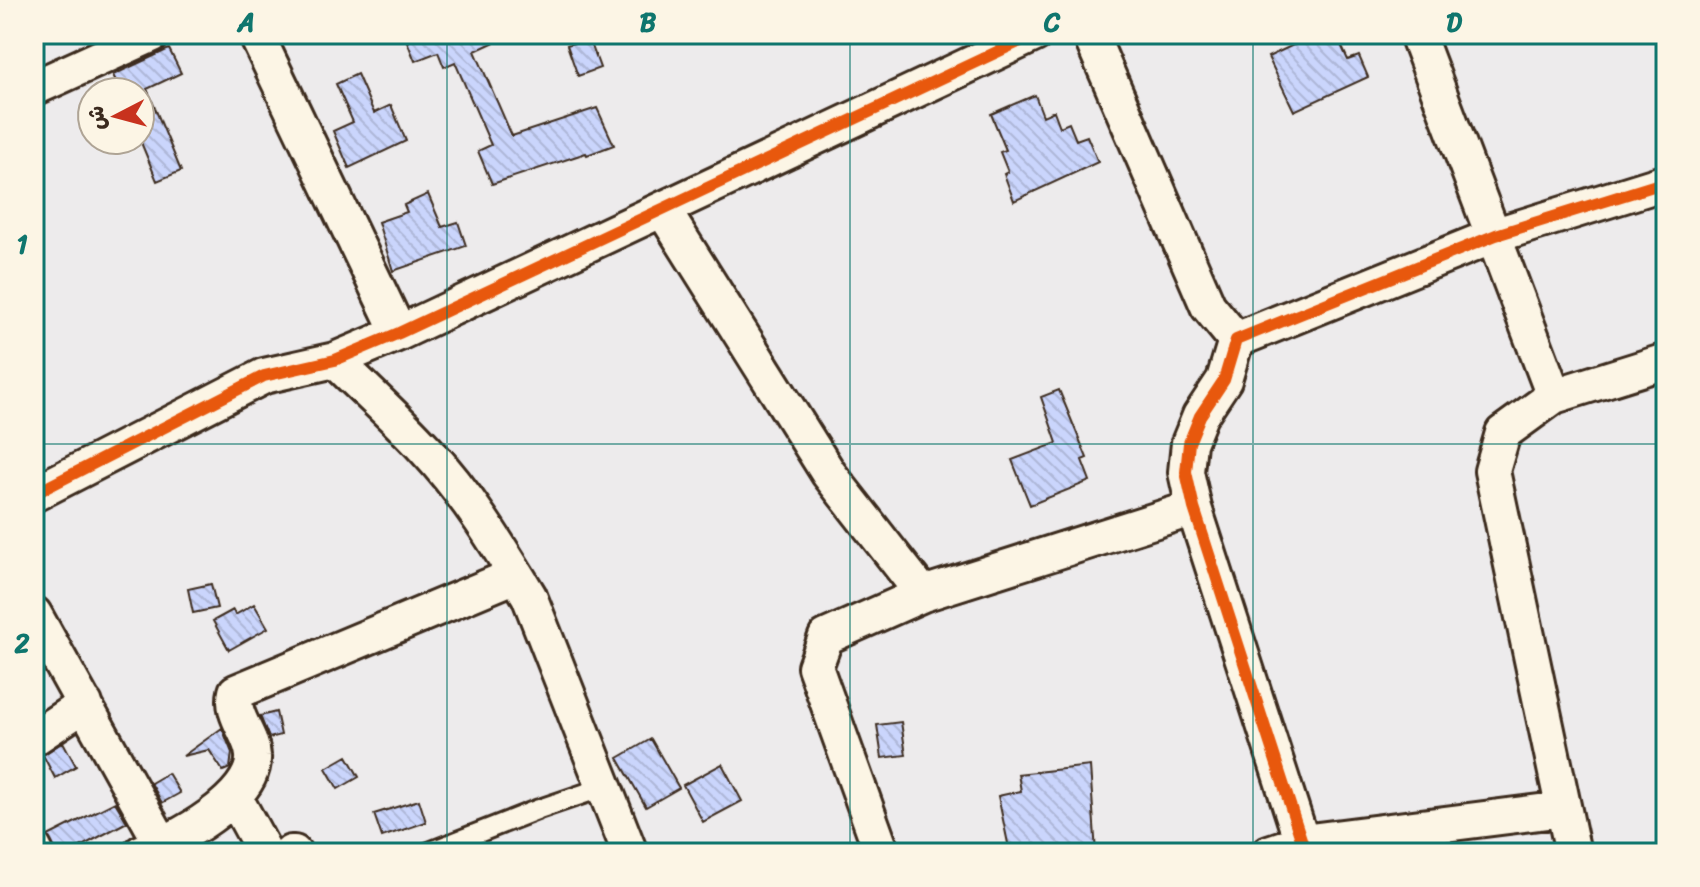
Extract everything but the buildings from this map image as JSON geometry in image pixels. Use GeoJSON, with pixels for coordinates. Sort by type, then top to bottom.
{"type":"FeatureCollection","features":[{"type":"Feature","properties":{"kind":"street"},"geometry":{"type":"LineString","coordinates":[[34,88],[153,34]]}},
{"type":"Feature","properties":{"kind":"street"},"geometry":{"type":"LineString","coordinates":[[256,34],[399,333]]}},
{"type":"Feature","properties":{"kind":"street"},"geometry":{"type":"LineString","coordinates":[[34,494],[264,376],[335,360],[399,333],[1035,34]]}},
{"type":"Feature","properties":{"kind":"street"},"geometry":{"type":"LineString","coordinates":[[1090,34],[1208,306],[1236,340]]}},
{"type":"Feature","properties":{"kind":"street"},"geometry":{"type":"LineString","coordinates":[[1417,34],[1496,235],[1554,396]]}},
{"type":"Feature","properties":{"kind":"street"},"geometry":{"type":"LineString","coordinates":[[1236,340],[1496,235],[1666,182]]}},
{"type":"Feature","properties":{"kind":"street"},"geometry":{"type":"LineString","coordinates":[[663,210],[829,474],[923,594]]}},
{"type":"Feature","properties":{"kind":"street"},"geometry":{"type":"LineString","coordinates":[[1236,340],[1224,380],[1200,416],[1189,443],[1186,472],[1194,508],[1302,842]]}},
{"type":"Feature","properties":{"kind":"street"},"geometry":{"type":"LineString","coordinates":[[335,360],[427,451],[474,509],[529,596],[630,853]]}},
{"type":"Feature","properties":{"kind":"street"},"geometry":{"type":"LineString","coordinates":[[1573,853],[1492,471],[1503,433],[1554,396],[1666,361]]}},
{"type":"Feature","properties":{"kind":"street"},"geometry":{"type":"LineString","coordinates":[[882,853],[815,667],[826,637],[923,594],[1194,508]]}},
{"type":"Feature","properties":{"kind":"street"},"geometry":{"type":"LineString","coordinates":[[34,614],[85,704],[152,849],[235,798],[253,762],[253,753],[233,704],[236,692],[516,575]]}},
{"type":"Feature","properties":{"kind":"street"},"geometry":{"type":"LineString","coordinates":[[34,738],[85,704]]}},
{"type":"Feature","properties":{"kind":"street"},"geometry":{"type":"LineString","coordinates":[[235,798],[265,853]]}},
{"type":"Feature","properties":{"kind":"street"},"geometry":{"type":"LineString","coordinates":[[1269,853],[1302,842],[1563,809]]}},
{"type":"Feature","properties":{"kind":"lane"},"geometry":{"type":"LineString","coordinates":[[427,853],[604,787]]}},
{"type":"Feature","properties":{"kind":"cycle path"},"geometry":{"type":"LineString","coordinates":[[34,494],[264,376],[335,360],[399,333],[1035,34]]}},
{"type":"Feature","properties":{"kind":"cycle path"},"geometry":{"type":"LineString","coordinates":[[1302,842],[1194,508],[1186,472],[1189,443],[1200,416],[1224,380],[1236,340],[1496,235],[1666,182]]}}]}
